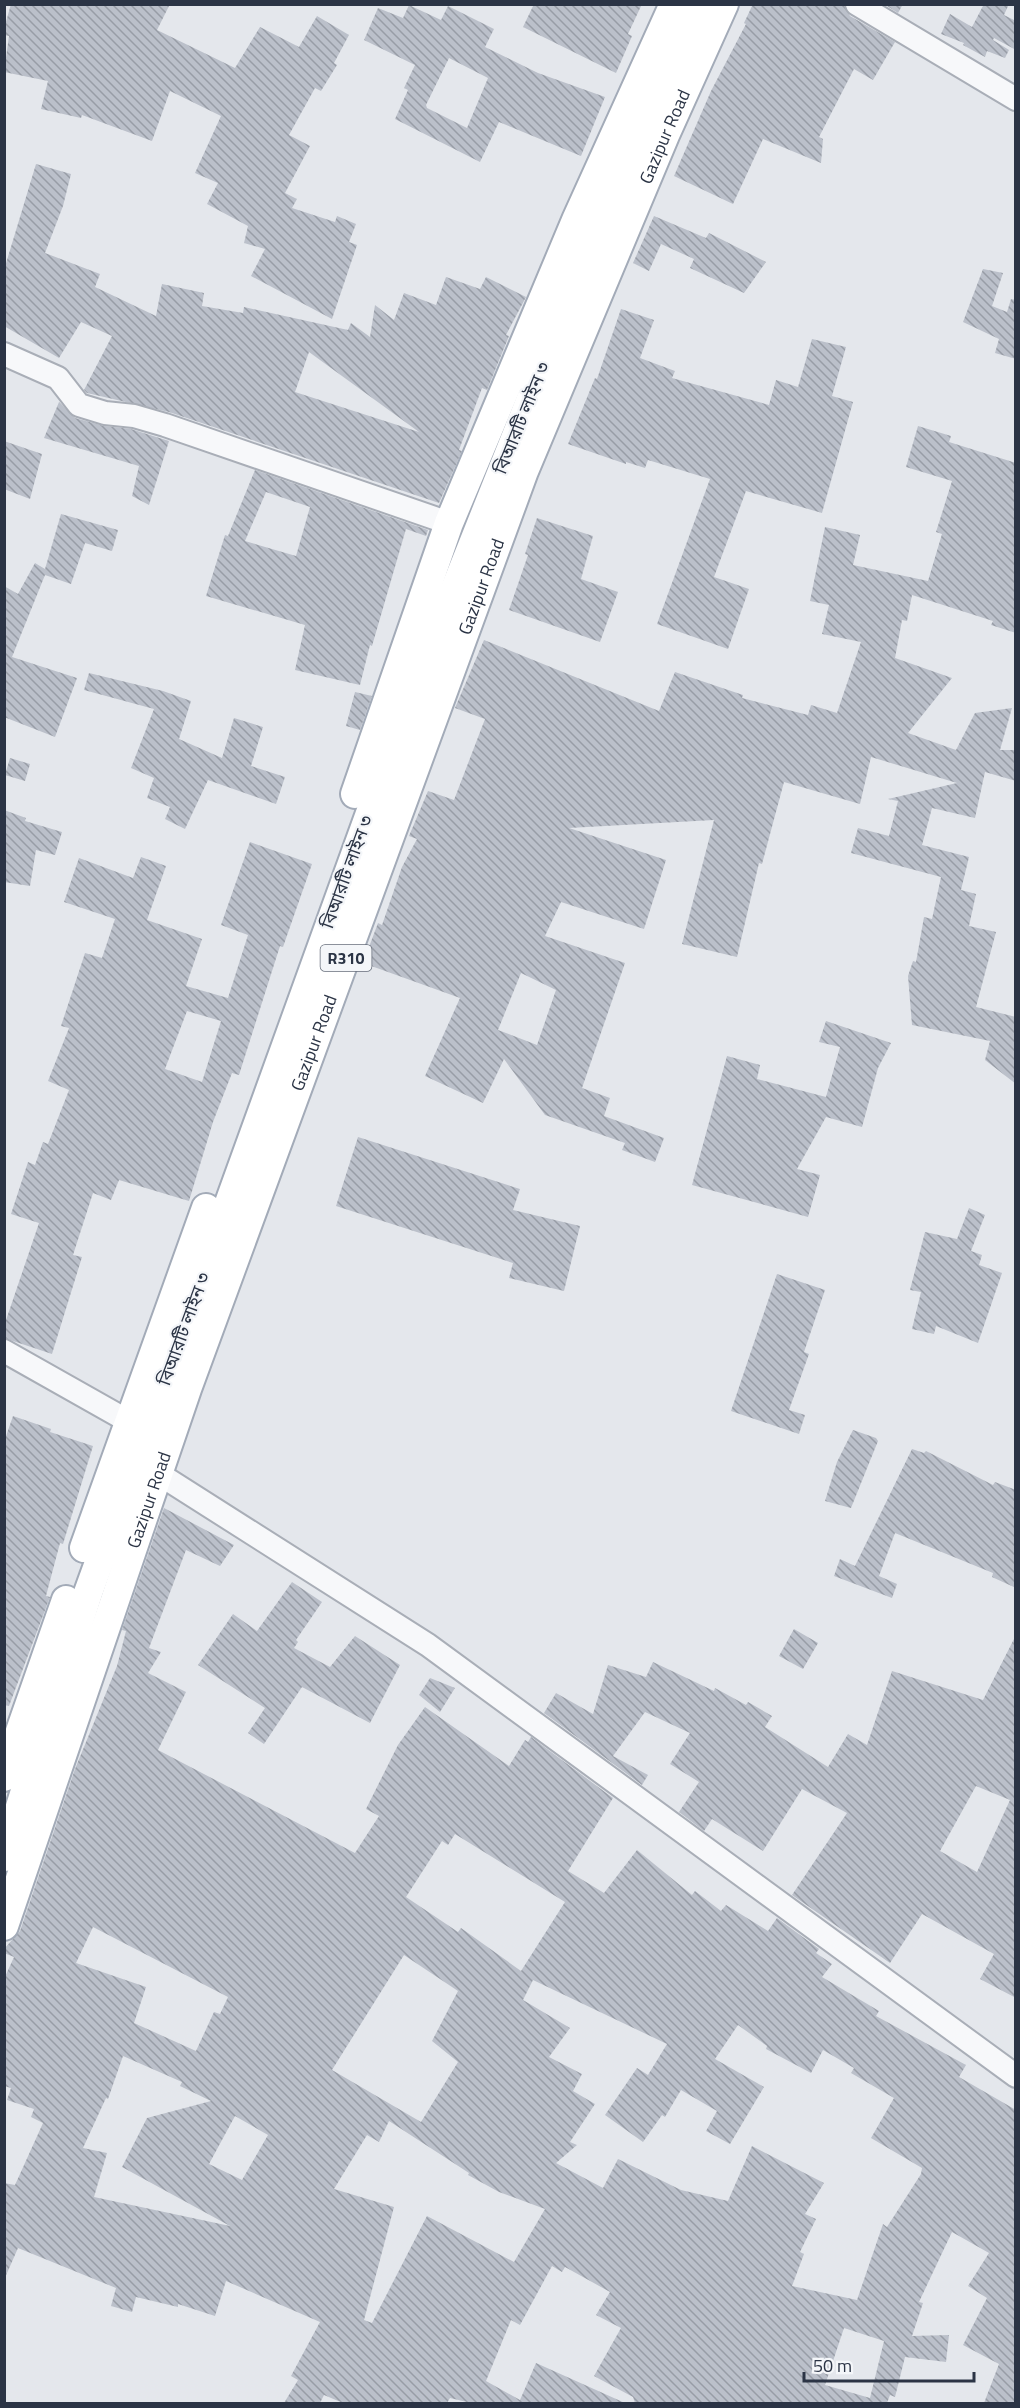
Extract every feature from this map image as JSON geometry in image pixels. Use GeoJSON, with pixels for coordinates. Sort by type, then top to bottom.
{"type":"FeatureCollection","features":[{"type":"Feature","properties":{"kind":"main road","name":"R310"},"geometry":{"type":"LineString","coordinates":[[4,1777],[128,1421],[316,906],[449,523],[577,218],[674,4]]}},
{"type":"Feature","properties":{"kind":"main road","name":"বিআরটি লাইন ৩"},"geometry":{"type":"LineString","coordinates":[[4,1857],[88,1593],[411,699],[602,221],[698,4]]}},
{"type":"Feature","properties":{"kind":"main road","name":"Gazipur Road"},"geometry":{"type":"LineString","coordinates":[[4,1926],[187,1389],[524,471],[664,135],[724,4]]}},
{"type":"Feature","properties":{"kind":"street"},"geometry":{"type":"LineString","coordinates":[[857,4],[1016,99]]}},
{"type":"Feature","properties":{"kind":"street"},"geometry":{"type":"LineString","coordinates":[[4,354],[58,378],[79,405],[105,413],[134,416],[165,425],[449,523]]}},
{"type":"Feature","properties":{"kind":"street"},"geometry":{"type":"LineString","coordinates":[[4,1351],[128,1421]]}},
{"type":"Feature","properties":{"kind":"street"},"geometry":{"type":"LineString","coordinates":[[159,1474],[428,1645],[1016,2076]]}},
{"type":"Feature","properties":{"kind":"building"},"geometry":{"type":"Polygon","coordinates":[[[11,4],[170,4],[157,30],[235,68],[260,27],[299,47],[317,16],[349,35],[334,63],[337,65],[321,91],[315,88],[289,135],[310,146],[285,193],[297,199],[292,208],[335,222],[337,216],[356,224],[349,242],[357,245],[332,319],[251,276],[265,249],[244,243],[248,226],[207,204],[218,183],[195,173],[221,116],[170,91],[152,141],[82,115],[81,118],[41,109],[48,81],[4,72],[9,36],[4,35],[4,29],[11,4]]]}},
{"type":"Feature","properties":{"kind":"building"},"geometry":{"type":"Polygon","coordinates":[[[534,4],[642,4],[628,34],[632,36],[616,73],[523,27],[534,4]]]}},
{"type":"Feature","properties":{"kind":"building"},"geometry":{"type":"Polygon","coordinates":[[[753,4],[844,4],[850,16],[895,42],[873,80],[854,69],[819,137],[823,139],[821,163],[763,139],[733,204],[674,176],[711,91],[746,24],[744,23],[753,4]]]}},
{"type":"Feature","properties":{"kind":"building"},"geometry":{"type":"Polygon","coordinates":[[[884,4],[903,4],[898,13],[884,4]]]}},
{"type":"Feature","properties":{"kind":"building"},"geometry":{"type":"Polygon","coordinates":[[[984,4],[1009,4],[1004,15],[1016,21],[1016,50],[994,38],[993,40],[1009,50],[1005,58],[987,51],[985,57],[963,45],[964,43],[941,34],[950,14],[972,27],[984,4]]]}},
{"type":"Feature","properties":{"kind":"building"},"geometry":{"type":"Polygon","coordinates":[[[409,5],[441,20],[448,6],[494,29],[485,47],[538,73],[605,97],[581,156],[499,122],[480,162],[395,119],[408,90],[404,88],[415,65],[364,40],[378,8],[403,18],[409,5]],[[449,58],[426,105],[427,108],[467,128],[488,78],[449,58]]]}},
{"type":"Feature","properties":{"kind":"building"},"geometry":{"type":"Polygon","coordinates":[[[36,164],[71,174],[63,206],[45,253],[100,274],[95,287],[156,316],[162,284],[204,293],[202,306],[243,313],[244,307],[348,330],[351,323],[370,337],[375,305],[394,320],[404,293],[436,305],[446,277],[480,289],[486,277],[526,297],[506,335],[509,336],[487,390],[482,388],[459,450],[462,451],[439,503],[169,412],[87,393],[84,390],[112,336],[81,322],[59,358],[4,326],[4,270],[36,164]],[[309,352],[295,392],[419,432],[309,352]]]}},
{"type":"Feature","properties":{"kind":"building"},"geometry":{"type":"Polygon","coordinates":[[[654,216],[706,238],[709,233],[766,262],[744,293],[690,268],[694,259],[661,244],[649,271],[633,263],[654,216]]]}},
{"type":"Feature","properties":{"kind":"building"},"geometry":{"type":"Polygon","coordinates":[[[983,269],[1003,273],[992,306],[1007,312],[1011,299],[1016,300],[1016,359],[995,353],[999,339],[963,322],[983,269]]]}},
{"type":"Feature","properties":{"kind":"building"},"geometry":{"type":"Polygon","coordinates":[[[621,309],[654,320],[640,358],[675,371],[672,378],[769,405],[776,380],[798,387],[812,339],[846,347],[832,396],[853,402],[822,513],[746,491],[714,577],[749,589],[728,649],[657,624],[710,479],[648,460],[645,468],[626,462],[626,464],[568,444],[595,378],[597,379],[621,309]]]}},
{"type":"Feature","properties":{"kind":"building"},"geometry":{"type":"Polygon","coordinates":[[[59,402],[75,418],[104,426],[131,429],[169,441],[149,505],[132,496],[139,466],[44,438],[59,402]]]}},
{"type":"Feature","properties":{"kind":"building"},"geometry":{"type":"Polygon","coordinates":[[[918,426],[951,436],[949,442],[1016,463],[1016,633],[991,625],[993,621],[912,595],[907,621],[902,620],[895,658],[952,678],[908,733],[956,750],[975,713],[1012,708],[1000,750],[1016,750],[1016,781],[985,772],[975,818],[932,808],[922,845],[969,857],[961,890],[976,894],[969,926],[996,932],[976,1007],[1016,1017],[1016,1084],[985,1060],[990,1041],[912,1025],[908,976],[913,961],[916,962],[924,917],[932,919],[941,877],[851,853],[858,828],[889,836],[898,801],[888,799],[957,783],[871,757],[860,804],[784,782],[762,864],[759,863],[737,957],[682,944],[714,820],[569,828],[666,860],[644,929],[561,902],[545,936],[625,963],[582,1088],[610,1098],[604,1116],[664,1138],[655,1162],[622,1150],[625,1143],[545,1115],[504,1059],[483,1103],[425,1076],[460,998],[363,963],[378,923],[382,925],[402,867],[417,839],[409,836],[428,791],[454,800],[485,719],[455,708],[484,640],[659,711],[675,672],[743,695],[742,698],[808,715],[811,705],[837,713],[861,642],[822,634],[829,605],[810,601],[825,527],[860,535],[853,565],[928,581],[942,534],[936,532],[952,481],[906,467],[918,426]],[[521,973],[498,1030],[537,1045],[556,990],[521,973]]]}},
{"type":"Feature","properties":{"kind":"building"},"geometry":{"type":"Polygon","coordinates":[[[4,441],[42,454],[30,499],[4,489],[4,441]]]}},
{"type":"Feature","properties":{"kind":"building"},"geometry":{"type":"Polygon","coordinates":[[[255,470],[428,530],[426,536],[406,529],[360,685],[295,670],[305,625],[206,596],[225,535],[228,536],[255,470]],[[266,492],[245,541],[296,556],[310,507],[266,492]]]}},
{"type":"Feature","properties":{"kind":"building"},"geometry":{"type":"Polygon","coordinates":[[[61,514],[118,530],[112,551],[85,543],[71,584],[45,575],[12,657],[77,678],[55,737],[4,717],[4,586],[18,594],[35,563],[45,569],[61,514]]]}},
{"type":"Feature","properties":{"kind":"building"},"geometry":{"type":"Polygon","coordinates":[[[537,518],[593,536],[581,579],[618,592],[600,642],[509,610],[528,555],[525,554],[537,518]]]}},
{"type":"Feature","properties":{"kind":"building"},"geometry":{"type":"Polygon","coordinates":[[[89,673],[163,691],[191,701],[179,739],[222,758],[234,718],[263,727],[251,766],[285,777],[276,804],[208,780],[185,829],[165,819],[170,807],[147,798],[154,778],[131,768],[154,709],[84,690],[89,673]]]}},
{"type":"Feature","properties":{"kind":"building"},"geometry":{"type":"Polygon","coordinates":[[[355,692],[372,696],[360,730],[346,726],[355,692]]]}},
{"type":"Feature","properties":{"kind":"building"},"geometry":{"type":"Polygon","coordinates":[[[10,758],[30,764],[25,781],[5,775],[10,758]]]}},
{"type":"Feature","properties":{"kind":"building"},"geometry":{"type":"Polygon","coordinates":[[[4,810],[26,818],[25,821],[62,832],[55,855],[36,850],[30,886],[4,882],[4,810]]]}},
{"type":"Feature","properties":{"kind":"building"},"geometry":{"type":"Polygon","coordinates":[[[250,842],[312,864],[283,947],[280,946],[239,1075],[232,1073],[213,1122],[189,1201],[119,1180],[111,1200],[93,1193],[73,1255],[82,1257],[52,1354],[4,1338],[4,1326],[39,1223],[11,1214],[28,1162],[35,1165],[43,1142],[48,1144],[69,1090],[48,1081],[69,1028],[61,1026],[85,953],[102,958],[115,919],[64,902],[79,858],[133,878],[141,857],[166,866],[147,920],[202,939],[186,986],[228,998],[248,935],[221,925],[250,842]],[[187,1011],[165,1069],[202,1082],[221,1021],[187,1011]]]}},
{"type":"Feature","properties":{"kind":"building"},"geometry":{"type":"Polygon","coordinates":[[[826,1021],[891,1043],[878,1068],[862,1127],[826,1117],[797,1169],[820,1175],[808,1217],[692,1185],[727,1056],[760,1065],[757,1079],[826,1097],[840,1047],[819,1042],[826,1021]]]}},
{"type":"Feature","properties":{"kind":"building"},"geometry":{"type":"Polygon","coordinates":[[[358,1137],[520,1189],[513,1210],[580,1226],[564,1291],[509,1278],[513,1263],[336,1206],[358,1137]]]}},
{"type":"Feature","properties":{"kind":"building"},"geometry":{"type":"Polygon","coordinates":[[[969,1208],[985,1215],[971,1251],[982,1255],[979,1265],[1002,1273],[978,1343],[936,1326],[934,1334],[912,1329],[921,1292],[910,1290],[925,1232],[957,1239],[969,1208]]]}},
{"type":"Feature","properties":{"kind":"building"},"geometry":{"type":"Polygon","coordinates":[[[777,1274],[825,1290],[804,1352],[809,1354],[789,1410],[805,1415],[799,1434],[731,1411],[777,1274]]]}},
{"type":"Feature","properties":{"kind":"building"},"geometry":{"type":"Polygon","coordinates":[[[13,1416],[51,1429],[50,1432],[93,1446],[63,1544],[60,1543],[46,1596],[50,1597],[9,1706],[4,1705],[4,1442],[13,1416]]]}},
{"type":"Feature","properties":{"kind":"building"},"geometry":{"type":"Polygon","coordinates":[[[853,1430],[876,1438],[878,1441],[851,1508],[825,1501],[837,1462],[853,1430]]]}},
{"type":"Feature","properties":{"kind":"building"},"geometry":{"type":"Polygon","coordinates":[[[912,1449],[924,1453],[926,1451],[993,1485],[995,1482],[1016,1490],[1016,1588],[992,1577],[993,1573],[895,1533],[879,1576],[897,1584],[892,1598],[834,1576],[840,1559],[855,1566],[912,1449]]]}},
{"type":"Feature","properties":{"kind":"building"},"geometry":{"type":"Polygon","coordinates":[[[164,1508],[234,1545],[220,1566],[186,1550],[149,1648],[161,1652],[148,1673],[186,1692],[158,1750],[355,1853],[379,1816],[366,1809],[398,1745],[425,1707],[509,1766],[525,1740],[528,1742],[531,1737],[613,1798],[568,1871],[604,1893],[637,1850],[692,1895],[695,1891],[721,1911],[726,1905],[768,1931],[777,1918],[819,1949],[816,1953],[832,1964],[822,1977],[879,2011],[876,2016],[966,2065],[959,2077],[1016,2110],[1016,2403],[984,2403],[999,2364],[963,2345],[987,2298],[968,2286],[989,2253],[952,2232],[919,2302],[923,2303],[912,2336],[949,2335],[946,2362],[905,2357],[895,2397],[890,2395],[887,2403],[635,2403],[633,2397],[594,2376],[621,2328],[596,2315],[610,2292],[565,2267],[562,2272],[552,2266],[520,2325],[511,2320],[486,2381],[520,2400],[536,2363],[625,2403],[471,2403],[450,2398],[447,2403],[343,2403],[324,2395],[320,2403],[284,2403],[298,2380],[291,2376],[320,2322],[226,2281],[215,2316],[178,2304],[178,2307],[136,2297],[132,2312],[111,2306],[116,2288],[18,2248],[4,2280],[4,2183],[15,2185],[43,2123],[31,2117],[34,2109],[7,2100],[11,2088],[4,2086],[4,1979],[14,1957],[4,1953],[4,1949],[20,1931],[75,1769],[117,1666],[126,1631],[122,1630],[164,1508]],[[455,1834],[448,1845],[442,1841],[406,1897],[458,1932],[461,1928],[521,1971],[565,1902],[455,1834]],[[93,1927],[76,1963],[146,1987],[134,2023],[196,2051],[214,2012],[220,2014],[228,1997],[93,1927]],[[404,1955],[332,2070],[421,2122],[458,2062],[432,2041],[458,1991],[404,1955]],[[533,1980],[523,2000],[570,2028],[549,2057],[582,2074],[573,2091],[595,2104],[570,2142],[577,2145],[556,2163],[603,2188],[618,2159],[681,2190],[728,2201],[752,2146],[824,2183],[805,2214],[816,2219],[800,2252],[804,2254],[792,2286],[857,2300],[883,2224],[887,2227],[921,2174],[922,2168],[871,2138],[894,2098],[851,2073],[854,2068],[823,2050],[811,2073],[766,2049],[767,2046],[738,2025],[715,2059],[764,2087],[730,2144],[706,2131],[717,2111],[681,2090],[665,2117],[662,2115],[643,2142],[605,2115],[637,2068],[648,2075],[667,2044],[533,1980]],[[123,2056],[108,2099],[106,2098],[83,2148],[107,2153],[94,2197],[230,2226],[122,2167],[147,2118],[211,2101],[180,2086],[182,2082],[123,2056]],[[235,2116],[209,2164],[242,2180],[268,2135],[235,2116]],[[389,2121],[379,2142],[367,2135],[334,2189],[394,2207],[364,2320],[372,2323],[427,2216],[514,2262],[545,2209],[499,2192],[468,2175],[469,2173],[389,2121]],[[844,2328],[825,2385],[870,2398],[884,2341],[844,2328]]]}},
{"type":"Feature","properties":{"kind":"building"},"geometry":{"type":"Polygon","coordinates":[[[292,1582],[322,1602],[296,1640],[298,1642],[294,1648],[330,1667],[355,1636],[400,1665],[370,1723],[302,1687],[264,1744],[248,1733],[265,1708],[198,1665],[233,1614],[257,1631],[292,1582]]]}},
{"type":"Feature","properties":{"kind":"building"},"geometry":{"type":"Polygon","coordinates":[[[794,1629],[818,1643],[803,1669],[779,1656],[794,1629]]]}},
{"type":"Feature","properties":{"kind":"building"},"geometry":{"type":"Polygon","coordinates":[[[1016,1635],[1016,1998],[980,1979],[994,1954],[922,1914],[890,1963],[792,1895],[847,1813],[802,1789],[763,1851],[712,1819],[704,1831],[679,1812],[699,1782],[670,1764],[690,1733],[645,1712],[613,1756],[648,1775],[642,1785],[544,1713],[556,1693],[593,1714],[608,1665],[646,1677],[653,1662],[714,1691],[715,1688],[746,1705],[748,1702],[772,1716],[765,1727],[828,1767],[848,1734],[867,1745],[892,1671],[983,1700],[1016,1635]],[[976,1786],[940,1851],[977,1872],[1010,1800],[976,1786]]]}},
{"type":"Feature","properties":{"kind":"building"},"geometry":{"type":"Polygon","coordinates":[[[430,1678],[455,1688],[440,1712],[419,1695],[430,1678]]]}}]}
